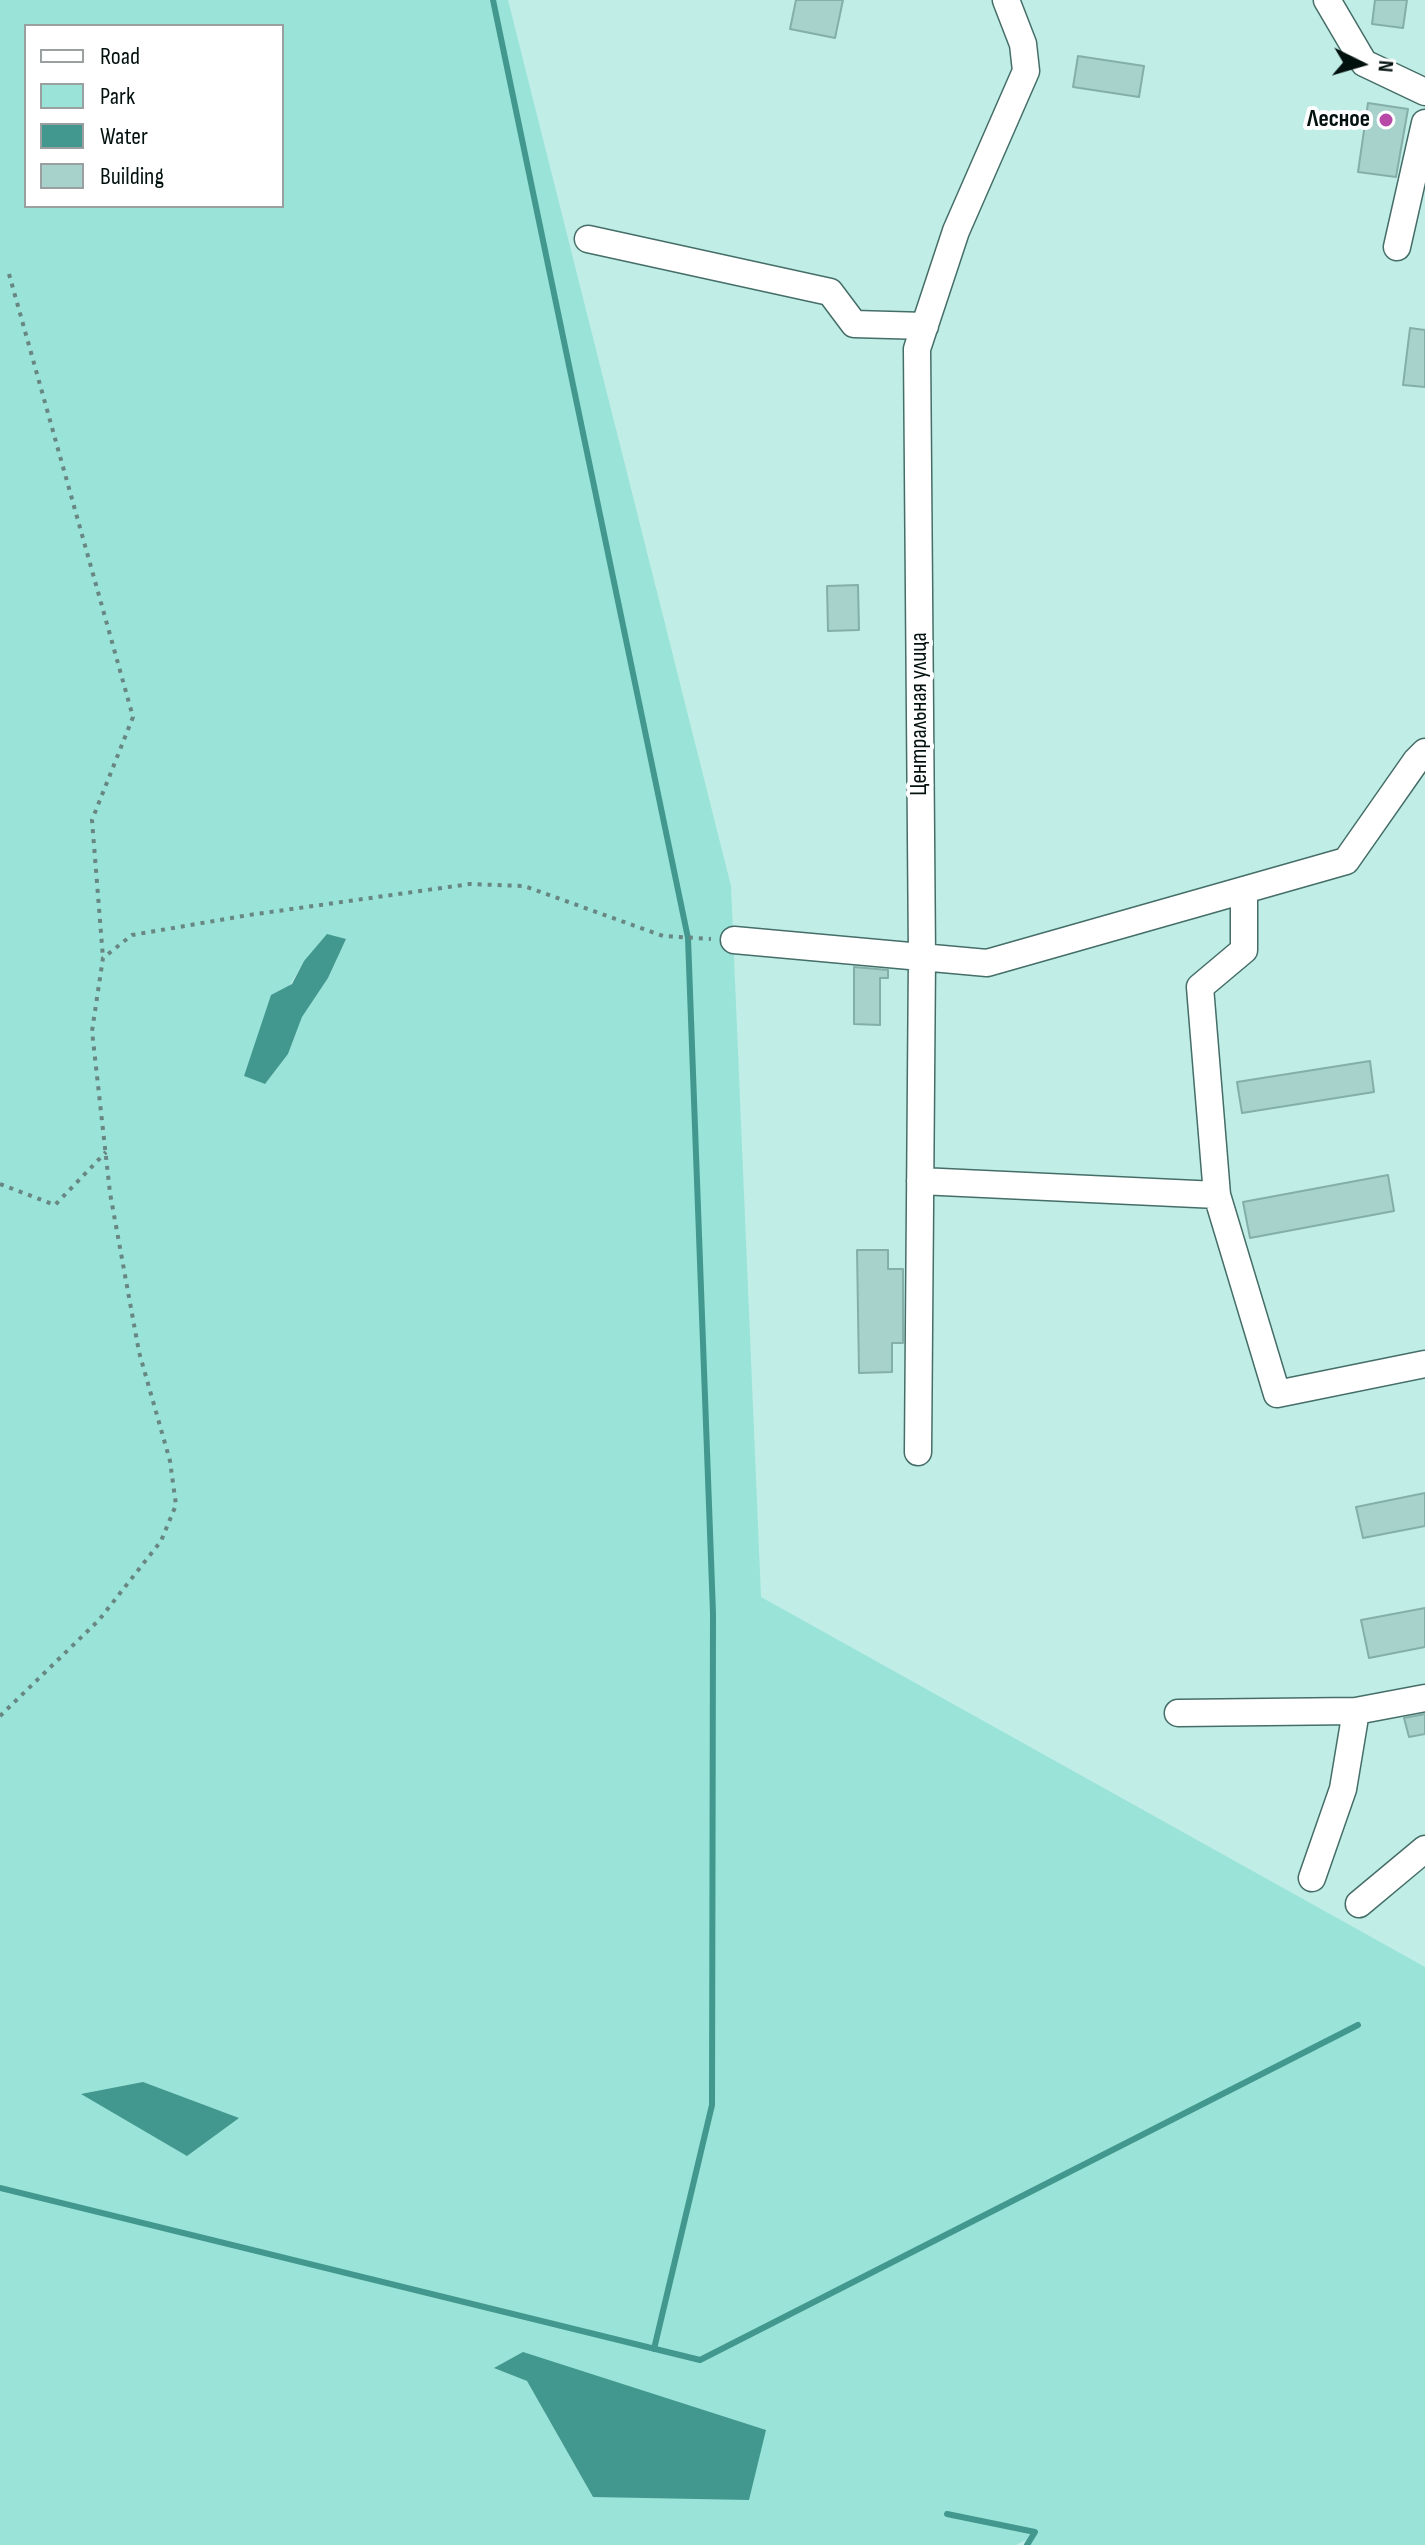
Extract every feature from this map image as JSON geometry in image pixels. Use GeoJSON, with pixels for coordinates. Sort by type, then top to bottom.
{"type":"FeatureCollection","features":[{"type":"Feature","properties":{"kind":"street","name":"Центральная улица"},"geometry":{"type":"LineString","coordinates":[[918,1452],[922,957],[917,349],[956,231],[1026,71],[1023,44],[1006,0]]}},
{"type":"Feature","properties":{"kind":"street"},"geometry":{"type":"LineString","coordinates":[[1327,0],[1364,63],[1425,92]]}},
{"type":"Feature","properties":{"kind":"street"},"geometry":{"type":"LineString","coordinates":[[1397,247],[1425,123]]}},
{"type":"Feature","properties":{"kind":"street"},"geometry":{"type":"LineString","coordinates":[[588,239],[830,292],[854,324],[925,326]]}},
{"type":"Feature","properties":{"kind":"street"},"geometry":{"type":"LineString","coordinates":[[734,940],[987,963],[1346,861],[1425,752]]}},
{"type":"Feature","properties":{"kind":"street"},"geometry":{"type":"LineString","coordinates":[[1244,890],[1244,950],[1200,987],[1217,1195],[1277,1394],[1425,1364]]}},
{"type":"Feature","properties":{"kind":"street"},"geometry":{"type":"LineString","coordinates":[[920,1181],[1217,1195]]}},
{"type":"Feature","properties":{"kind":"street"},"geometry":{"type":"LineString","coordinates":[[1178,1713],[1356,1711],[1425,1698]]}},
{"type":"Feature","properties":{"kind":"street"},"geometry":{"type":"LineString","coordinates":[[1312,1878],[1343,1789],[1356,1711]]}},
{"type":"Feature","properties":{"kind":"street"},"geometry":{"type":"LineString","coordinates":[[1359,1904],[1425,1849]]}},
{"type":"Feature","properties":{"kind":"path"},"geometry":{"type":"LineString","coordinates":[[0,1716],[99,1620],[161,1541],[176,1505],[170,1461],[139,1352],[110,1193],[92,1031],[103,958],[92,820],[133,717],[9,274]]}},
{"type":"Feature","properties":{"kind":"path"},"geometry":{"type":"LineString","coordinates":[[103,958],[132,935],[470,884],[524,886],[663,936],[734,940]]}},
{"type":"Feature","properties":{"kind":"path"},"geometry":{"type":"LineString","coordinates":[[0,1184],[55,1205],[106,1152]]}},
{"type":"Feature","properties":{"kind":"green space"},"geometry":{"type":"Polygon","coordinates":[[[0,0],[508,0],[731,886],[761,1597],[1425,1967],[1425,2545],[1024,2545],[1026,2540],[1016,2545],[0,2545],[0,0]],[[346,939],[304,961],[257,1041],[244,1076],[265,1084],[288,1054],[302,1017],[328,978],[346,939]],[[495,2368],[527,2381],[593,2497],[765,2431],[495,2368]]]}},
{"type":"Feature","properties":{"kind":"water"},"geometry":{"type":"Polygon","coordinates":[[[327,934],[346,939],[328,978],[302,1017],[288,1054],[265,1084],[244,1076],[271,995],[292,984],[304,961],[327,934]]]}},
{"type":"Feature","properties":{"kind":"water"},"geometry":{"type":"Polygon","coordinates":[[[143,2082],[239,2118],[187,2156],[81,2094],[143,2082]]]}},
{"type":"Feature","properties":{"kind":"water"},"geometry":{"type":"Polygon","coordinates":[[[523,2352],[766,2430],[749,2500],[593,2497],[527,2381],[494,2368],[523,2352]]]}},
{"type":"Feature","properties":{"kind":"building"},"geometry":{"type":"Polygon","coordinates":[[[796,0],[843,0],[835,38],[790,29],[796,0]]]}},
{"type":"Feature","properties":{"kind":"building"},"geometry":{"type":"Polygon","coordinates":[[[1375,0],[1407,0],[1403,28],[1372,24],[1375,0]]]}},
{"type":"Feature","properties":{"kind":"building"},"geometry":{"type":"Polygon","coordinates":[[[1078,56],[1144,66],[1139,97],[1073,87],[1078,56]]]}},
{"type":"Feature","properties":{"kind":"building"},"geometry":{"type":"Polygon","coordinates":[[[1368,103],[1408,109],[1396,177],[1358,172],[1368,103]]]}},
{"type":"Feature","properties":{"kind":"building"},"geometry":{"type":"Polygon","coordinates":[[[1410,328],[1425,330],[1425,387],[1403,385],[1410,328]]]}},
{"type":"Feature","properties":{"kind":"building"},"geometry":{"type":"Polygon","coordinates":[[[858,585],[859,630],[828,631],[827,586],[858,585]]]}},
{"type":"Feature","properties":{"kind":"building"},"geometry":{"type":"Polygon","coordinates":[[[854,967],[888,970],[888,978],[880,978],[880,1025],[854,1024],[854,967]]]}},
{"type":"Feature","properties":{"kind":"building"},"geometry":{"type":"Polygon","coordinates":[[[1370,1061],[1374,1092],[1242,1113],[1237,1082],[1370,1061]]]}},
{"type":"Feature","properties":{"kind":"building"},"geometry":{"type":"Polygon","coordinates":[[[1388,1175],[1394,1211],[1250,1238],[1243,1202],[1388,1175]]]}},
{"type":"Feature","properties":{"kind":"building"},"geometry":{"type":"Polygon","coordinates":[[[857,1250],[888,1250],[888,1269],[903,1269],[903,1343],[892,1343],[892,1372],[859,1373],[857,1250]]]}},
{"type":"Feature","properties":{"kind":"building"},"geometry":{"type":"Polygon","coordinates":[[[1425,1493],[1425,1526],[1363,1538],[1356,1507],[1425,1493]]]}},
{"type":"Feature","properties":{"kind":"building"},"geometry":{"type":"Polygon","coordinates":[[[1425,1608],[1425,1647],[1369,1658],[1361,1620],[1425,1608]]]}},
{"type":"Feature","properties":{"kind":"building"},"geometry":{"type":"Polygon","coordinates":[[[1425,1714],[1425,1734],[1409,1737],[1404,1718],[1425,1714]]]}},
{"type":"Feature","properties":{"kind":"waterway"},"geometry":{"type":"LineString","coordinates":[[493,0],[688,938],[713,1613],[712,2105],[654,2349]]}},
{"type":"Feature","properties":{"kind":"waterway"},"geometry":{"type":"LineString","coordinates":[[0,2188],[700,2360],[1358,2025]]}},
{"type":"Feature","properties":{"kind":"waterway"},"geometry":{"type":"LineString","coordinates":[[947,2514],[1035,2532],[1027,2545]]}},
{"type":"Feature","properties":{"kind":"place","name":"Лесное"},"geometry":{"type":"Point","coordinates":[1386,120]}}]}
